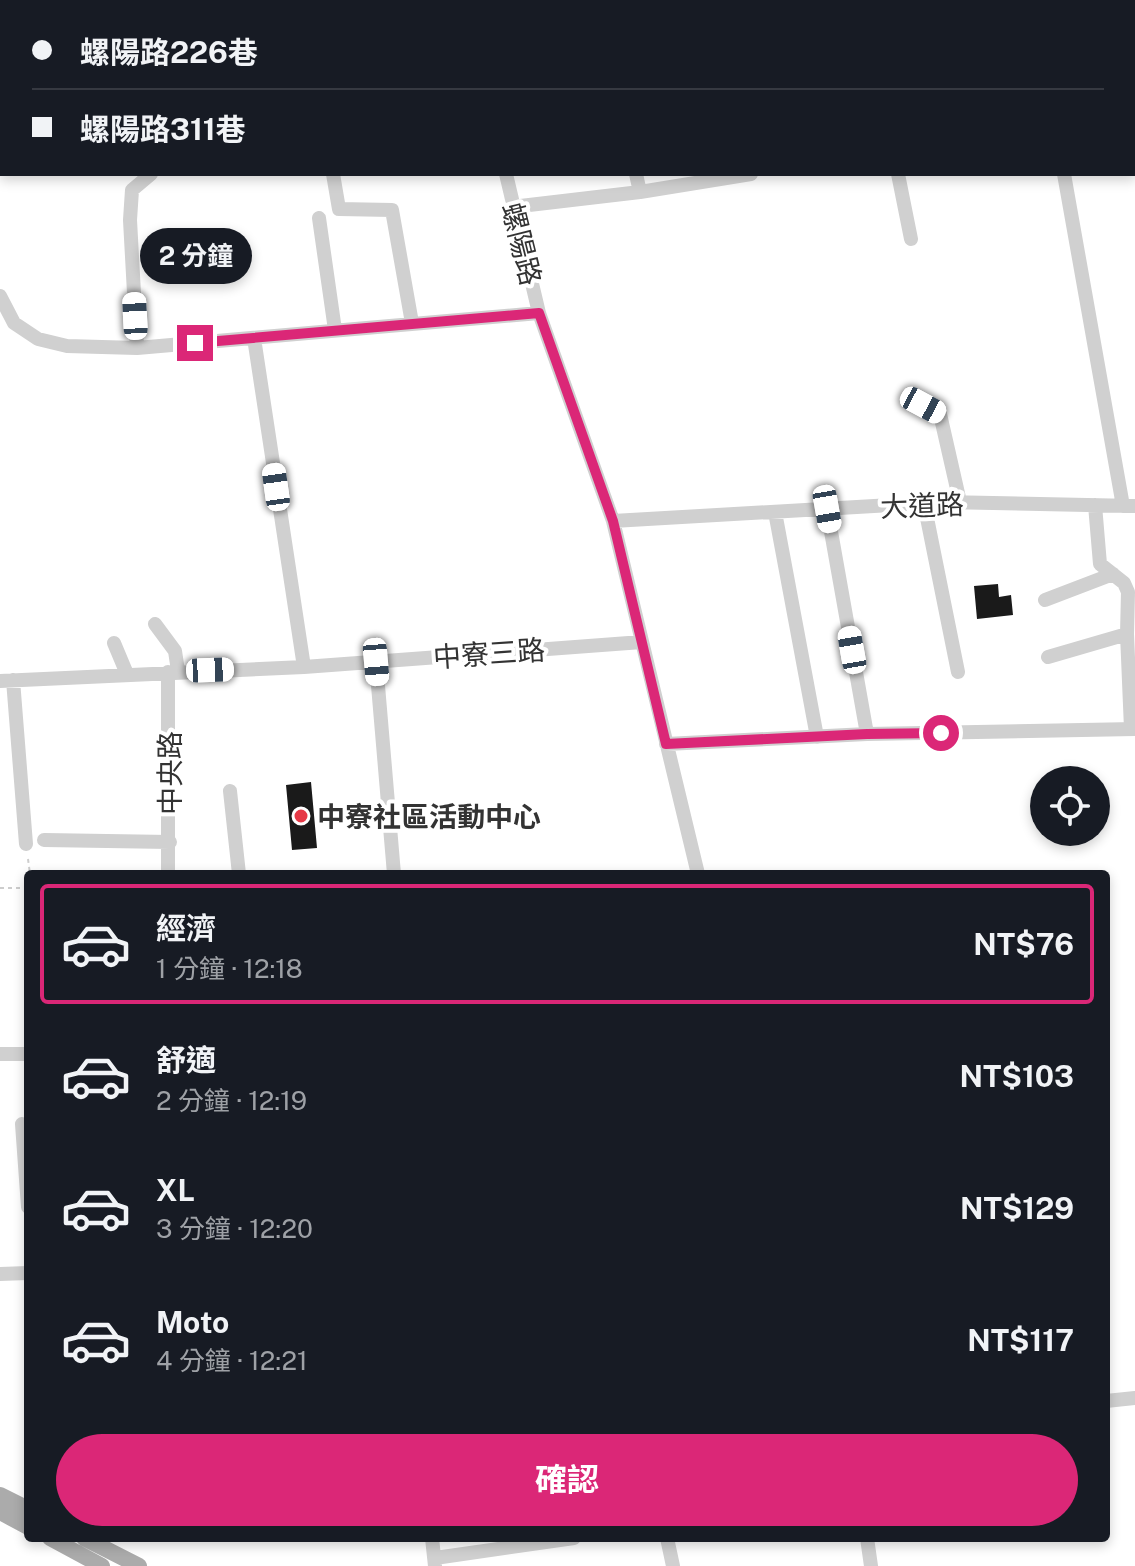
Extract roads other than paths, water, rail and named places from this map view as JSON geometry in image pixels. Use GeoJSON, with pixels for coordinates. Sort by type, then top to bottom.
{"type":"FeatureCollection","features":[{"type":"Feature","properties":{"kind":"main road"},"geometry":{"type":"LineString","coordinates":[[0,1495],[24,1507]]}},
{"type":"Feature","properties":{"kind":"main road"},"geometry":{"type":"LineString","coordinates":[[0,1512],[24,1525]]}},
{"type":"Feature","properties":{"kind":"main road"},"geometry":{"type":"LineString","coordinates":[[57,1542],[102,1566]]}},
{"type":"Feature","properties":{"kind":"main road"},"geometry":{"type":"LineString","coordinates":[[92,1542],[139,1566]]}},
{"type":"Feature","properties":{"kind":"street"},"geometry":{"type":"LineString","coordinates":[[137,348],[130,220],[132,190],[149,176]]}},
{"type":"Feature","properties":{"kind":"street"},"geometry":{"type":"LineString","coordinates":[[333,176],[339,209],[392,210],[412,323]]}},
{"type":"Feature","properties":{"kind":"street","name":"螺陽路"},"geometry":{"type":"LineString","coordinates":[[506,176],[539,313],[613,521]]}},
{"type":"Feature","properties":{"kind":"street"},"geometry":{"type":"LineString","coordinates":[[636,176],[640,192]]}},
{"type":"Feature","properties":{"kind":"street"},"geometry":{"type":"LineString","coordinates":[[512,207],[640,192],[739,176]]}},
{"type":"Feature","properties":{"kind":"street"},"geometry":{"type":"LineString","coordinates":[[898,176],[911,239]]}},
{"type":"Feature","properties":{"kind":"street"},"geometry":{"type":"LineString","coordinates":[[1064,176],[1129,506]]}},
{"type":"Feature","properties":{"kind":"street"},"geometry":{"type":"LineString","coordinates":[[319,218],[335,330]]}},
{"type":"Feature","properties":{"kind":"street"},"geometry":{"type":"LineString","coordinates":[[0,296],[14,323],[38,339],[67,346],[137,348],[539,313]]}},
{"type":"Feature","properties":{"kind":"street"},"geometry":{"type":"LineString","coordinates":[[254,338],[304,667]]}},
{"type":"Feature","properties":{"kind":"street"},"geometry":{"type":"LineString","coordinates":[[923,405],[940,414],[960,502]]}},
{"type":"Feature","properties":{"kind":"street"},"geometry":{"type":"LineString","coordinates":[[924,503],[958,672]]}},
{"type":"Feature","properties":{"kind":"street","name":"大道路"},"geometry":{"type":"LineString","coordinates":[[613,521],[924,503],[1129,506]]}},
{"type":"Feature","properties":{"kind":"street"},"geometry":{"type":"LineString","coordinates":[[666,744],[867,734],[1133,729],[1127,634],[1132,592],[1100,564],[1095,505]]}},
{"type":"Feature","properties":{"kind":"street"},"geometry":{"type":"LineString","coordinates":[[827,509],[867,734]]}},
{"type":"Feature","properties":{"kind":"street"},"geometry":{"type":"LineString","coordinates":[[775,512],[817,737]]}},
{"type":"Feature","properties":{"kind":"street"},"geometry":{"type":"LineString","coordinates":[[613,521],[697,870]]}},
{"type":"Feature","properties":{"kind":"street"},"geometry":{"type":"LineString","coordinates":[[1045,600],[1113,574]]}},
{"type":"Feature","properties":{"kind":"street"},"geometry":{"type":"LineString","coordinates":[[155,624],[175,651],[173,671]]}},
{"type":"Feature","properties":{"kind":"street"},"geometry":{"type":"LineString","coordinates":[[1048,657],[1127,634]]}},
{"type":"Feature","properties":{"kind":"street","name":"中寮三路"},"geometry":{"type":"LineString","coordinates":[[7,680],[304,667],[642,642]]}},
{"type":"Feature","properties":{"kind":"street"},"geometry":{"type":"LineString","coordinates":[[114,643],[127,674]]}},
{"type":"Feature","properties":{"kind":"street"},"geometry":{"type":"LineString","coordinates":[[376,662],[392,870]]}},
{"type":"Feature","properties":{"kind":"street","name":"中央路"},"geometry":{"type":"LineString","coordinates":[[168,870],[173,671]]}},
{"type":"Feature","properties":{"kind":"street"},"geometry":{"type":"LineString","coordinates":[[7,680],[26,844]]}},
{"type":"Feature","properties":{"kind":"street"},"geometry":{"type":"LineString","coordinates":[[230,791],[239,870]]}},
{"type":"Feature","properties":{"kind":"street"},"geometry":{"type":"LineString","coordinates":[[44,840],[170,842]]}},
{"type":"Feature","properties":{"kind":"street"},"geometry":{"type":"LineString","coordinates":[[0,1054],[24,1054]]}},
{"type":"Feature","properties":{"kind":"street"},"geometry":{"type":"LineString","coordinates":[[22,1124],[24,1152]]}},
{"type":"Feature","properties":{"kind":"street"},"geometry":{"type":"LineString","coordinates":[[0,1274],[24,1273]]}},
{"type":"Feature","properties":{"kind":"street"},"geometry":{"type":"LineString","coordinates":[[1110,1401],[1135,1398]]}},
{"type":"Feature","properties":{"kind":"street"},"geometry":{"type":"LineString","coordinates":[[432,1542],[435,1562],[551,1542]]}},
{"type":"Feature","properties":{"kind":"street"},"geometry":{"type":"LineString","coordinates":[[668,1542],[673,1566]]}},
{"type":"Feature","properties":{"kind":"street"},"geometry":{"type":"LineString","coordinates":[[868,1542],[871,1566]]}},
{"type":"Feature","properties":{"kind":"place","name":"中寮社區活動中心"},"geometry":{"type":"Point","coordinates":[301,816]}}]}
